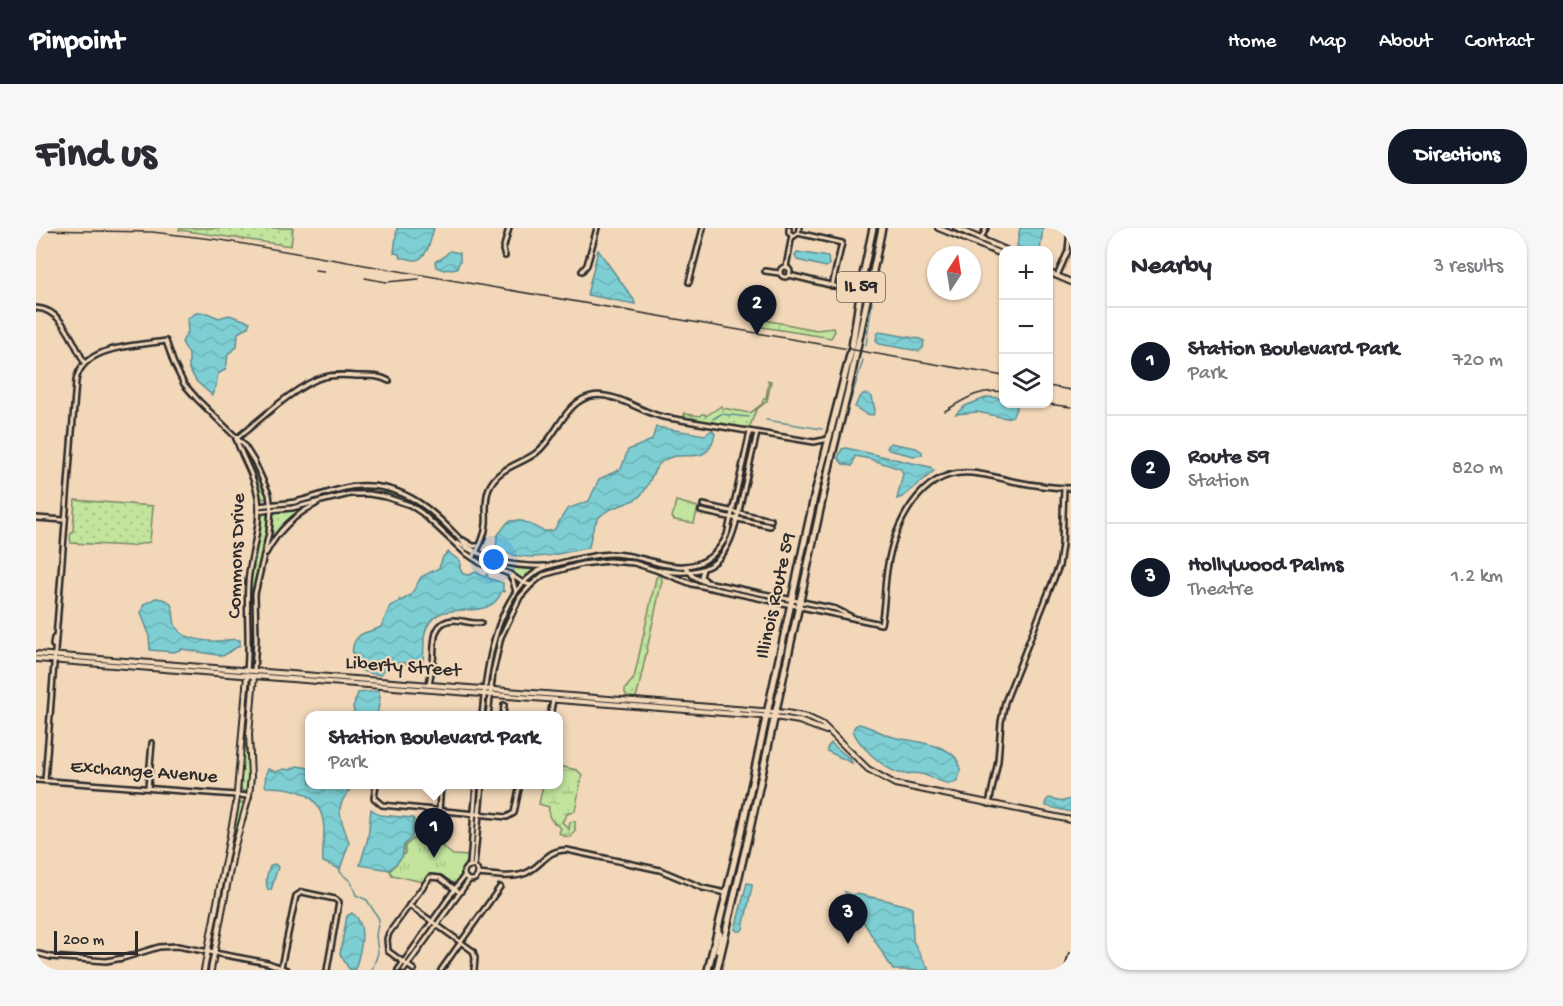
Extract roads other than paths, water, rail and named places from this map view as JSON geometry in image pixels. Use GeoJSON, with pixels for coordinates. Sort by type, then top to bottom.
{"type":"FeatureCollection","features":[{"type":"Feature","properties":{"kind":"main road","name":"Illinois Route 59"},"geometry":{"type":"LineString","coordinates":[[710,970],[714,964],[711,960],[717,930],[854,336],[873,228]]}},
{"type":"Feature","properties":{"kind":"main road","name":"Illinois Route 59"},"geometry":{"type":"LineString","coordinates":[[718,967],[849,387],[882,228]]}},
{"type":"Feature","properties":{"kind":"main road","name":"IL 59"},"geometry":{"type":"LineString","coordinates":[[717,930],[721,937],[716,960],[718,967]]}},
{"type":"Feature","properties":{"kind":"street"},"geometry":{"type":"LineString","coordinates":[[505,256],[503,250],[509,228]]}},
{"type":"Feature","properties":{"kind":"street"},"geometry":{"type":"LineString","coordinates":[[582,271],[587,265],[597,228]]}},
{"type":"Feature","properties":{"kind":"street"},"geometry":{"type":"LineString","coordinates":[[689,282],[703,228]]}},
{"type":"Feature","properties":{"kind":"street"},"geometry":{"type":"LineString","coordinates":[[787,228],[792,236]]}},
{"type":"Feature","properties":{"kind":"street"},"geometry":{"type":"LineString","coordinates":[[938,228],[999,253]]}},
{"type":"Feature","properties":{"kind":"street"},"geometry":{"type":"LineString","coordinates":[[956,228],[999,247]]}},
{"type":"Feature","properties":{"kind":"street"},"geometry":{"type":"LineString","coordinates":[[981,239],[986,228]]}},
{"type":"Feature","properties":{"kind":"street"},"geometry":{"type":"LineString","coordinates":[[1057,276],[1068,251],[1070,228]]}},
{"type":"Feature","properties":{"kind":"street"},"geometry":{"type":"LineString","coordinates":[[786,267],[792,236],[799,230],[842,243],[832,286]]}},
{"type":"Feature","properties":{"kind":"street"},"geometry":{"type":"LineString","coordinates":[[779,273],[781,268],[786,267]]}},
{"type":"Feature","properties":{"kind":"street"},"geometry":{"type":"LineString","coordinates":[[786,267],[790,270],[789,275]]}},
{"type":"Feature","properties":{"kind":"street"},"geometry":{"type":"LineString","coordinates":[[765,272],[779,273],[784,277],[789,275],[851,290]]}},
{"type":"Feature","properties":{"kind":"street"},"geometry":{"type":"LineString","coordinates":[[1053,274],[1071,282]]}},
{"type":"Feature","properties":{"kind":"street"},"geometry":{"type":"LineString","coordinates":[[36,308],[48,310],[60,320],[84,362]]}},
{"type":"Feature","properties":{"kind":"street"},"geometry":{"type":"LineString","coordinates":[[45,780],[76,381],[84,362],[100,353],[166,341],[184,384],[236,439],[314,380],[342,375],[379,377],[389,381]]}},
{"type":"Feature","properties":{"kind":"street"},"geometry":{"type":"LineString","coordinates":[[473,558],[486,527],[486,496],[492,482],[504,470],[538,451],[551,437],[567,413],[577,403],[587,398],[611,396],[663,417],[750,432],[814,442],[829,439]]}},
{"type":"Feature","properties":{"kind":"street"},"geometry":{"type":"LineString","coordinates":[[482,711],[484,692],[497,632],[516,592],[523,583],[538,571],[589,557],[614,554],[635,556],[673,566],[685,566],[698,564],[716,553],[727,535],[732,518],[750,432]]}},
{"type":"Feature","properties":{"kind":"street"},"geometry":{"type":"LineString","coordinates":[[656,570],[690,572],[703,569],[716,561],[726,550],[733,537],[757,433]]}},
{"type":"Feature","properties":{"kind":"street","name":"Commons Drive"},"geometry":{"type":"LineString","coordinates":[[211,970],[234,849],[249,796],[251,777],[249,734],[256,640],[255,594],[268,542],[271,510],[266,485],[244,445],[236,439]]}},
{"type":"Feature","properties":{"kind":"street","name":"Commons Drive"},"geometry":{"type":"LineString","coordinates":[[204,970],[237,795],[250,635],[248,586],[257,536],[259,508],[254,477],[236,439]]}},
{"type":"Feature","properties":{"kind":"street"},"geometry":{"type":"LineString","coordinates":[[814,442],[822,447],[825,454]]}},
{"type":"Feature","properties":{"kind":"street"},"geometry":{"type":"LineString","coordinates":[[685,566],[696,579],[881,624],[887,570],[893,542],[910,508],[928,487],[944,477],[970,473],[1035,485],[1071,488]]}},
{"type":"Feature","properties":{"kind":"street"},"geometry":{"type":"LineString","coordinates":[[259,508],[270,504],[295,502],[345,487],[360,485],[380,487],[402,493],[422,504],[476,552]]}},
{"type":"Feature","properties":{"kind":"street"},"geometry":{"type":"LineString","coordinates":[[989,804],[998,761],[1005,702],[1060,562],[1064,488]]}},
{"type":"Feature","properties":{"kind":"street"},"geometry":{"type":"LineString","coordinates":[[259,508],[271,510],[357,494],[395,499],[428,516],[482,564],[531,585]]}},
{"type":"Feature","properties":{"kind":"street"},"geometry":{"type":"LineString","coordinates":[[262,563],[283,528],[301,513],[325,501]]}},
{"type":"Feature","properties":{"kind":"street"},"geometry":{"type":"LineString","coordinates":[[703,506],[771,520]]}},
{"type":"Feature","properties":{"kind":"street"},"geometry":{"type":"LineString","coordinates":[[701,511],[770,526]]}},
{"type":"Feature","properties":{"kind":"street"},"geometry":{"type":"LineString","coordinates":[[36,518],[65,520]]}},
{"type":"Feature","properties":{"kind":"street"},"geometry":{"type":"LineString","coordinates":[[460,539],[473,546],[480,545]]}},
{"type":"Feature","properties":{"kind":"street"},"geometry":{"type":"LineString","coordinates":[[456,542],[471,552],[522,566],[551,566]]}},
{"type":"Feature","properties":{"kind":"street"},"geometry":{"type":"LineString","coordinates":[[480,545],[482,553],[491,558]]}},
{"type":"Feature","properties":{"kind":"street"},"geometry":{"type":"LineString","coordinates":[[488,711],[504,628],[520,597],[531,585],[553,571],[596,561],[624,561],[692,584],[792,602]]}},
{"type":"Feature","properties":{"kind":"street"},"geometry":{"type":"LineString","coordinates":[[703,569],[701,577],[710,582]]}},
{"type":"Feature","properties":{"kind":"street"},"geometry":{"type":"LineString","coordinates":[[506,573],[513,581],[516,592]]}},
{"type":"Feature","properties":{"kind":"street"},"geometry":{"type":"LineString","coordinates":[[429,685],[434,637],[439,627],[445,622],[454,620],[481,623]]}},
{"type":"Feature","properties":{"kind":"street","name":"Liberty Street"},"geometry":{"type":"LineString","coordinates":[[36,654],[54,658]]}},
{"type":"Feature","properties":{"kind":"street","name":"Liberty Street"},"geometry":{"type":"LineString","coordinates":[[36,659],[54,658],[484,692],[491,690],[767,714]]}},
{"type":"Feature","properties":{"kind":"street","name":"Liberty Street"},"geometry":{"type":"LineString","coordinates":[[254,674],[429,685],[484,692],[490,695],[552,700],[767,714]]}},
{"type":"Feature","properties":{"kind":"street"},"geometry":{"type":"LineString","coordinates":[[551,711],[552,700]]}},
{"type":"Feature","properties":{"kind":"street"},"geometry":{"type":"LineString","coordinates":[[503,711],[504,705]]}},
{"type":"Feature","properties":{"kind":"street"},"geometry":{"type":"LineString","coordinates":[[767,714],[813,719],[822,724],[868,769],[890,782],[1071,820]]}},
{"type":"Feature","properties":{"kind":"street"},"geometry":{"type":"LineString","coordinates":[[148,789],[152,743]]}},
{"type":"Feature","properties":{"kind":"street","name":"Exchange Avenue"},"geometry":{"type":"LineString","coordinates":[[36,780],[249,796]]}},
{"type":"Feature","properties":{"kind":"street"},"geometry":{"type":"LineString","coordinates":[[375,789],[374,798],[382,805],[507,817],[512,815],[519,789]]}},
{"type":"Feature","properties":{"kind":"street"},"geometry":{"type":"LineString","coordinates":[[439,811],[441,789]]}},
{"type":"Feature","properties":{"kind":"street"},"geometry":{"type":"LineString","coordinates":[[472,865],[476,789]]}},
{"type":"Feature","properties":{"kind":"street"},"geometry":{"type":"LineString","coordinates":[[472,865],[482,789]]}},
{"type":"Feature","properties":{"kind":"street"},"geometry":{"type":"LineString","coordinates":[[478,874],[521,875],[531,871],[553,852],[567,850],[660,870],[698,886],[726,893]]}},
{"type":"Feature","properties":{"kind":"street"},"geometry":{"type":"LineString","coordinates":[[457,891],[469,880],[475,879],[478,874],[477,869],[472,865]]}},
{"type":"Feature","properties":{"kind":"street"},"geometry":{"type":"LineString","coordinates":[[398,970],[420,944],[457,891],[464,876],[464,869],[472,865]]}},
{"type":"Feature","properties":{"kind":"street"},"geometry":{"type":"LineString","coordinates":[[414,970],[388,951],[389,933],[432,876],[440,878],[457,891]]}},
{"type":"Feature","properties":{"kind":"street"},"geometry":{"type":"LineString","coordinates":[[464,876],[469,880]]}},
{"type":"Feature","properties":{"kind":"street"},"geometry":{"type":"LineString","coordinates":[[441,970],[500,887]]}},
{"type":"Feature","properties":{"kind":"street"},"geometry":{"type":"LineString","coordinates":[[281,967],[296,896],[302,892],[335,899],[339,902],[327,970]]}},
{"type":"Feature","properties":{"kind":"street"},"geometry":{"type":"LineString","coordinates":[[409,905],[462,942],[474,954],[474,970]]}},
{"type":"Feature","properties":{"kind":"street"},"geometry":{"type":"LineString","coordinates":[[36,953],[51,957],[106,961],[165,946],[180,946],[268,963],[287,970]]}},
{"type":"Feature","properties":{"kind":"street"},"geometry":{"type":"LineString","coordinates":[[1068,970],[1071,956]]}},
{"type":"Feature","properties":{"kind":"street"},"geometry":{"type":"LineString","coordinates":[[404,970],[405,963]]}},
{"type":"Feature","properties":{"kind":"water"},"geometry":{"type":"Polygon","coordinates":[[[397,228],[434,228],[423,256],[413,260],[401,258],[399,254],[394,253],[397,228]]]}},
{"type":"Feature","properties":{"kind":"water"},"geometry":{"type":"Polygon","coordinates":[[[1020,228],[1043,228],[1041,246],[1017,246],[1020,228]]]}},
{"type":"Feature","properties":{"kind":"water"},"geometry":{"type":"Polygon","coordinates":[[[598,250],[634,300],[635,304],[587,295],[598,250]]]}},
{"type":"Feature","properties":{"kind":"water"},"geometry":{"type":"Polygon","coordinates":[[[450,251],[460,253],[457,268],[444,270],[436,267],[435,261],[450,251]]]}},
{"type":"Feature","properties":{"kind":"water"},"geometry":{"type":"Polygon","coordinates":[[[797,252],[828,257],[829,265],[826,267],[797,260],[795,256],[797,252]]]}},
{"type":"Feature","properties":{"kind":"water"},"geometry":{"type":"Polygon","coordinates":[[[196,313],[207,313],[219,318],[229,315],[250,322],[248,327],[238,333],[237,347],[228,354],[226,369],[218,374],[212,395],[197,382],[189,369],[189,354],[182,342],[188,331],[187,319],[196,313]]]}},
{"type":"Feature","properties":{"kind":"water"},"geometry":{"type":"Polygon","coordinates":[[[880,332],[920,339],[924,341],[923,348],[919,351],[879,344],[876,341],[877,334],[880,332]]]}},
{"type":"Feature","properties":{"kind":"water"},"geometry":{"type":"Polygon","coordinates":[[[863,394],[872,397],[875,410],[873,415],[866,414],[855,407],[863,394]]]}},
{"type":"Feature","properties":{"kind":"water"},"geometry":{"type":"Polygon","coordinates":[[[988,397],[999,398],[999,408],[1016,408],[1013,416],[1006,418],[977,412],[956,414],[965,406],[988,397]]]}},
{"type":"Feature","properties":{"kind":"water"},"geometry":{"type":"Polygon","coordinates":[[[656,427],[705,435],[712,430],[715,434],[712,445],[707,451],[694,456],[670,457],[663,461],[656,468],[640,496],[600,516],[594,526],[589,547],[555,555],[532,557],[496,551],[497,536],[508,522],[522,521],[542,530],[554,530],[567,509],[589,501],[599,479],[621,469],[628,450],[652,440],[656,427]]]}},
{"type":"Feature","properties":{"kind":"water"},"geometry":{"type":"Polygon","coordinates":[[[890,443],[916,448],[922,452],[922,455],[914,456],[889,450],[887,448],[890,443]]]}},
{"type":"Feature","properties":{"kind":"water"},"geometry":{"type":"Polygon","coordinates":[[[842,449],[930,467],[934,471],[904,496],[897,499],[903,474],[901,469],[855,456],[852,466],[843,464],[838,458],[842,449]]]}},
{"type":"Feature","properties":{"kind":"water"},"geometry":{"type":"Polygon","coordinates":[[[448,552],[460,561],[463,574],[469,575],[476,572],[485,577],[487,574],[488,578],[503,583],[505,592],[502,591],[495,602],[487,607],[454,611],[434,617],[425,632],[422,664],[393,664],[381,675],[362,671],[355,663],[353,654],[356,640],[361,634],[381,627],[390,606],[400,601],[399,599],[401,601],[411,595],[421,577],[439,568],[443,557],[448,552]]]}},
{"type":"Feature","properties":{"kind":"water"},"geometry":{"type":"Polygon","coordinates":[[[156,598],[170,603],[176,627],[183,634],[207,641],[240,640],[240,645],[223,656],[182,649],[174,652],[150,650],[149,634],[141,613],[144,604],[156,598]]]}},
{"type":"Feature","properties":{"kind":"water"},"geometry":{"type":"Polygon","coordinates":[[[379,691],[378,711],[354,711],[353,707],[358,693],[379,691]]]}},
{"type":"Feature","properties":{"kind":"water"},"geometry":{"type":"Polygon","coordinates":[[[859,724],[893,737],[945,750],[959,763],[958,778],[955,782],[948,783],[921,774],[902,774],[893,771],[865,749],[853,730],[859,724]]]}},
{"type":"Feature","properties":{"kind":"water"},"geometry":{"type":"Polygon","coordinates":[[[831,743],[851,760],[852,763],[827,751],[831,743]]]}},
{"type":"Feature","properties":{"kind":"water"},"geometry":{"type":"Polygon","coordinates":[[[297,766],[305,767],[305,789],[351,789],[340,807],[341,819],[349,843],[340,869],[323,862],[324,829],[322,817],[313,800],[306,794],[288,788],[266,787],[268,769],[276,772],[284,769],[290,770],[297,766]]]}},
{"type":"Feature","properties":{"kind":"water"},"geometry":{"type":"Polygon","coordinates":[[[1049,798],[1063,801],[1071,799],[1071,812],[1046,806],[1049,798]]]}},
{"type":"Feature","properties":{"kind":"water"},"geometry":{"type":"Polygon","coordinates":[[[371,809],[380,815],[413,818],[414,820],[412,837],[404,845],[402,857],[390,870],[360,865],[368,838],[371,809]]]}},
{"type":"Feature","properties":{"kind":"water"},"geometry":{"type":"Polygon","coordinates":[[[275,864],[278,867],[271,890],[268,890],[268,874],[271,865],[275,864]]]}},
{"type":"Feature","properties":{"kind":"water"},"geometry":{"type":"Polygon","coordinates":[[[747,883],[752,884],[752,887],[743,929],[737,931],[735,929],[747,883]]]}},
{"type":"Feature","properties":{"kind":"water"},"geometry":{"type":"Polygon","coordinates":[[[845,892],[912,908],[913,941],[929,970],[893,970],[845,892]]]}},
{"type":"Feature","properties":{"kind":"water"},"geometry":{"type":"Polygon","coordinates":[[[352,913],[357,918],[362,932],[361,948],[355,970],[349,969],[340,954],[347,916],[352,913]]]}},
{"type":"Feature","properties":{"kind":"waterway"},"geometry":{"type":"LineString","coordinates":[[866,345],[872,302]]}},
{"type":"Feature","properties":{"kind":"waterway"},"geometry":{"type":"LineString","coordinates":[[840,435],[863,360]]}},
{"type":"Feature","properties":{"kind":"waterway"},"geometry":{"type":"LineString","coordinates":[[713,419],[721,414],[749,417]]}},
{"type":"Feature","properties":{"kind":"waterway"},"geometry":{"type":"LineString","coordinates":[[766,420],[822,429]]}},
{"type":"Feature","properties":{"kind":"waterway"},"geometry":{"type":"LineString","coordinates":[[340,869],[340,872],[351,882],[356,895],[367,900],[379,919],[376,935],[378,953],[372,970]]}},
{"type":"Feature","properties":{"kind":"railway"},"geometry":{"type":"LineString","coordinates":[[36,230],[152,232],[221,240],[999,375]]}},
{"type":"Feature","properties":{"kind":"railway"},"geometry":{"type":"LineString","coordinates":[[315,270],[324,271]]}},
{"type":"Feature","properties":{"kind":"railway"},"geometry":{"type":"LineString","coordinates":[[365,278],[386,282],[419,279]]}},
{"type":"Feature","properties":{"kind":"railway"},"geometry":{"type":"LineString","coordinates":[[1053,387],[1071,390]]}},
{"type":"Feature","properties":{"kind":"railway"},"geometry":{"type":"LineString","coordinates":[[945,411],[980,393],[999,391]]}},
{"type":"Feature","properties":{"kind":"railway"},"geometry":{"type":"LineString","coordinates":[[1053,405],[1071,407]]}},
{"type":"Feature","properties":{"kind":"place","name":"Route 59"},"geometry":{"type":"Point","coordinates":[757,335]}},
{"type":"Feature","properties":{"kind":"place","name":"Station Boulevard Park"},"geometry":{"type":"Point","coordinates":[434,858]}},
{"type":"Feature","properties":{"kind":"place","name":"Hollywood Palms"},"geometry":{"type":"Point","coordinates":[848,944]}}]}
